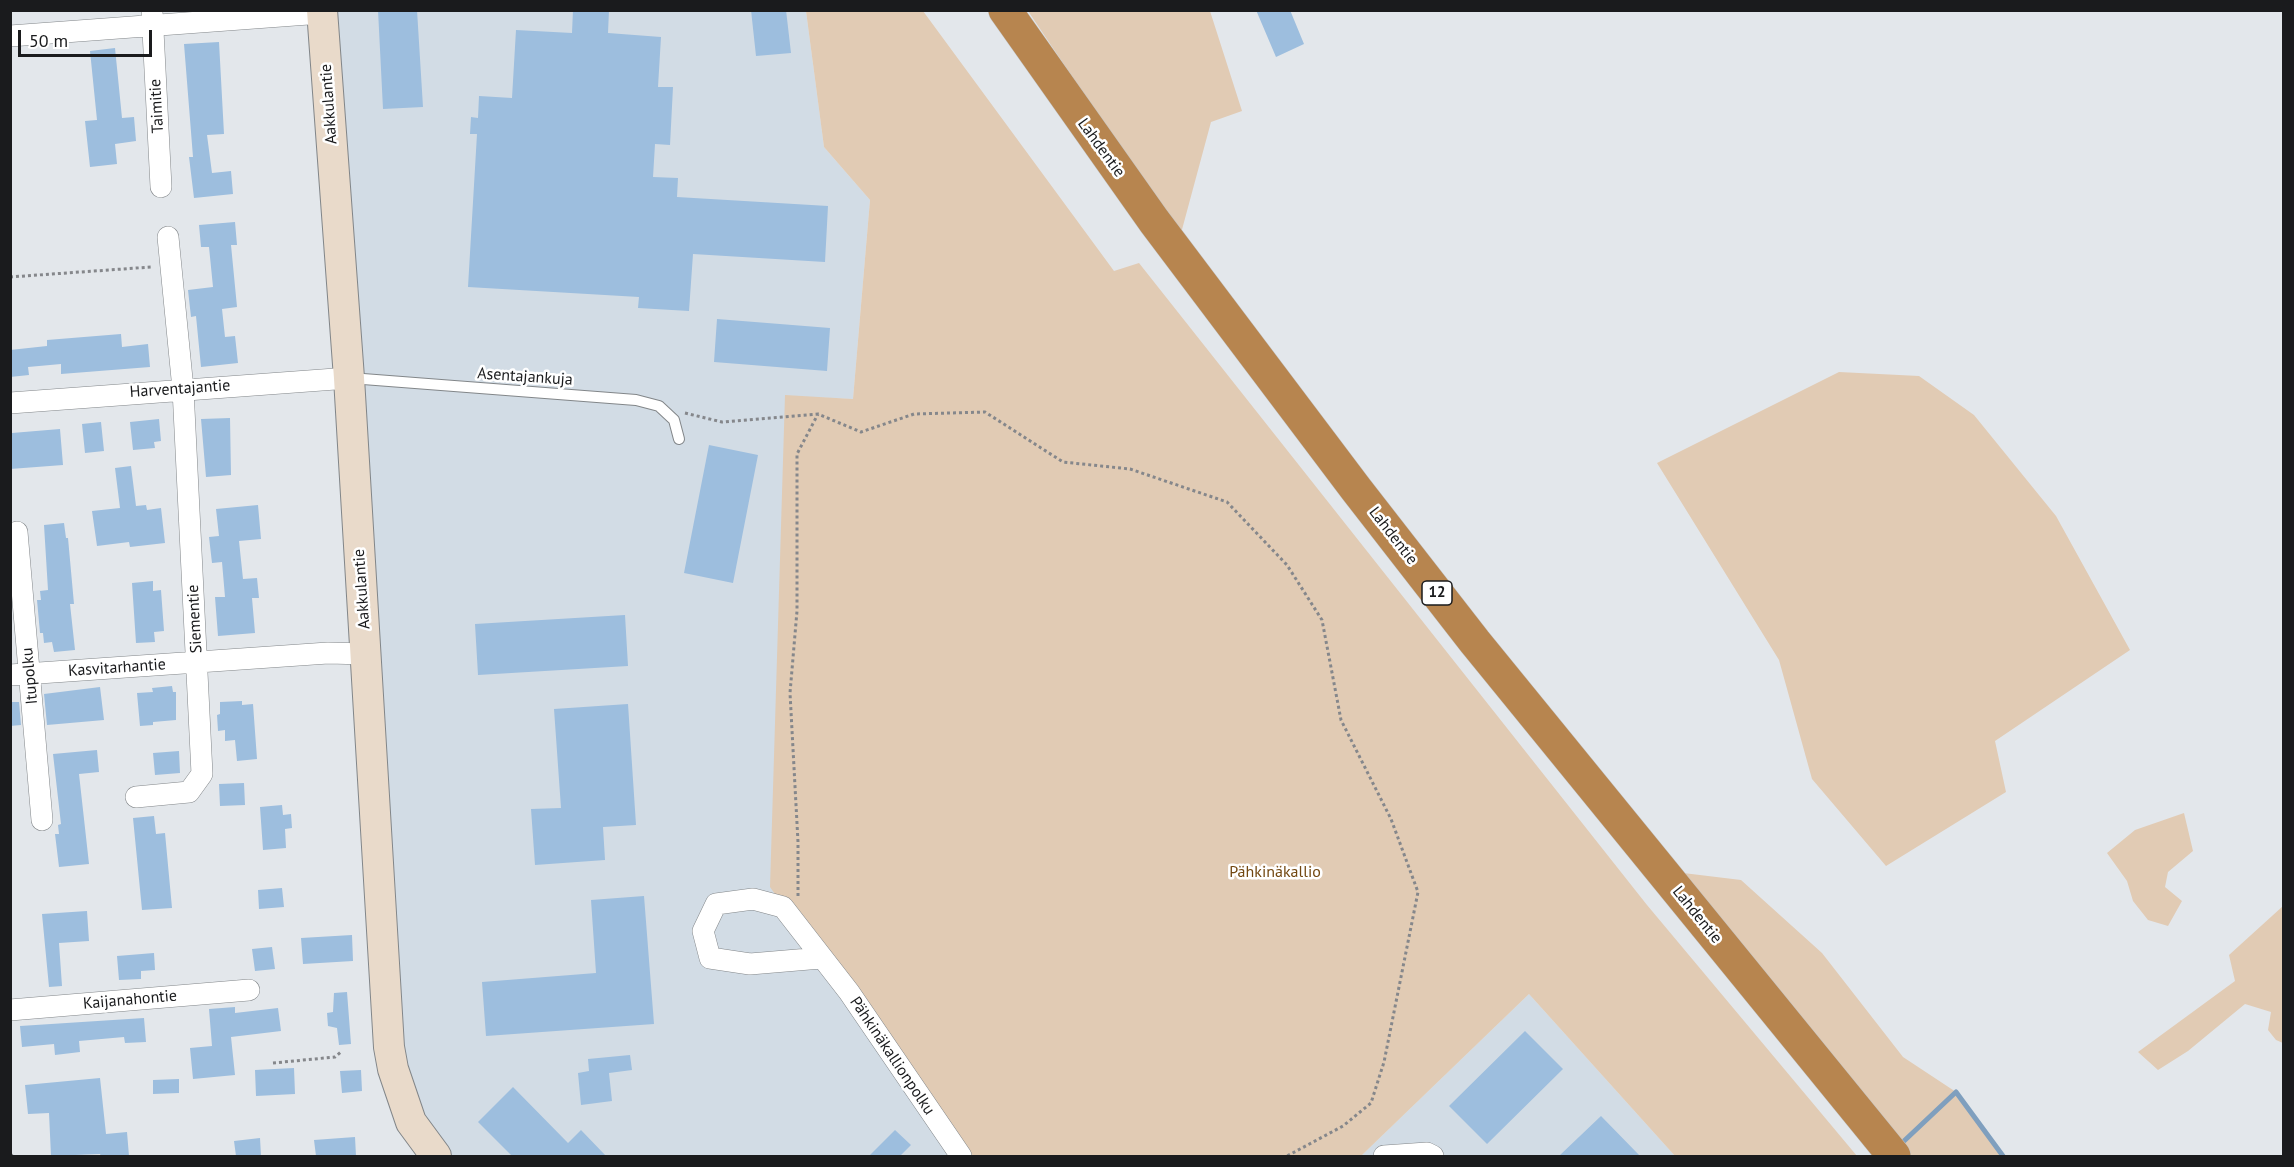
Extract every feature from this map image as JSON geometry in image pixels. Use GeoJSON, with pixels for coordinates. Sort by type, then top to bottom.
{"type":"FeatureCollection","features":[{"type":"Feature","properties":{"kind":"highway","name":"Lahdentie"},"geometry":{"type":"LineString","coordinates":[[1005,10],[1154,221],[1356,489],[1475,642],[1894,1156]]}},
{"type":"Feature","properties":{"kind":"street"},"geometry":{"type":"LineString","coordinates":[[10,36],[152,18],[322,12]]}},
{"type":"Feature","properties":{"kind":"street","name":"Aakkulantie"},"geometry":{"type":"LineString","coordinates":[[322,12],[349,378],[389,1047],[393,1069],[411,1122],[436,1156]]}},
{"type":"Feature","properties":{"kind":"street","name":"Taimitie"},"geometry":{"type":"LineString","coordinates":[[152,18],[161,187]]}},
{"type":"Feature","properties":{"kind":"street"},"geometry":{"type":"LineString","coordinates":[[168,237],[183,389]]}},
{"type":"Feature","properties":{"kind":"street","name":"Harventajantie"},"geometry":{"type":"LineString","coordinates":[[10,403],[349,378]]}},
{"type":"Feature","properties":{"kind":"street","name":"Siementie"},"geometry":{"type":"LineString","coordinates":[[136,797],[189,792],[202,774],[183,389]]}},
{"type":"Feature","properties":{"kind":"street","name":"Itupolku"},"geometry":{"type":"LineString","coordinates":[[17,532],[20,675],[42,820]]}},
{"type":"Feature","properties":{"kind":"street","name":"Kasvitarhantie"},"geometry":{"type":"LineString","coordinates":[[20,675],[328,653],[366,654]]}},
{"type":"Feature","properties":{"kind":"street","name":"Pähkinäkallionpolku"},"geometry":{"type":"LineString","coordinates":[[821,958],[750,964],[710,958],[703,931],[716,904],[753,899],[783,907],[849,992],[961,1156]]}},
{"type":"Feature","properties":{"kind":"street","name":"Kaijanahontie"},"geometry":{"type":"LineString","coordinates":[[10,1010],[249,990]]}},
{"type":"Feature","properties":{"kind":"street"},"geometry":{"type":"LineString","coordinates":[[1384,1156],[1427,1152],[1433,1156]]}},
{"type":"Feature","properties":{"kind":"lane","name":"Asentajankuja"},"geometry":{"type":"LineString","coordinates":[[349,378],[636,400],[659,406]]}},
{"type":"Feature","properties":{"kind":"lane"},"geometry":{"type":"LineString","coordinates":[[659,406],[674,420],[679,439]]}},
{"type":"Feature","properties":{"kind":"path"},"geometry":{"type":"LineString","coordinates":[[10,277],[69,271],[171,266]]}},
{"type":"Feature","properties":{"kind":"path"},"geometry":{"type":"LineString","coordinates":[[659,406],[722,423],[818,414],[861,432],[914,414],[984,412],[1063,462],[1130,469],[1227,502],[1287,565],[1322,620],[1341,720],[1391,819],[1418,892],[1383,1062],[1371,1103],[1343,1126],[1287,1156]]}},
{"type":"Feature","properties":{"kind":"path"},"geometry":{"type":"LineString","coordinates":[[794,922],[798,893],[798,842],[790,693],[797,611],[797,454],[818,414]]}},
{"type":"Feature","properties":{"kind":"path"},"geometry":{"type":"LineString","coordinates":[[273,1063],[335,1057],[342,1051]]}},
{"type":"Feature","properties":{"kind":"shaded area"},"geometry":{"type":"Polygon","coordinates":[[[322,11],[806,11],[824,147],[870,200],[853,399],[785,396],[958,1156],[436,1156],[403,1099],[322,11]]]}},
{"type":"Feature","properties":{"kind":"shaded area"},"geometry":{"type":"Polygon","coordinates":[[[1529,994],[1675,1156],[1361,1156],[1529,994]]]}},
{"type":"Feature","properties":{"kind":"green space","name":"Pähkinäkallio"},"geometry":{"type":"Polygon","coordinates":[[[806,11],[923,11],[1114,271],[1139,263],[1647,905],[1857,1156],[1675,1156],[1529,994],[1361,1156],[958,1156],[770,887],[785,395],[853,399],[870,200],[824,147],[806,11]]]}},
{"type":"Feature","properties":{"kind":"green space"},"geometry":{"type":"Polygon","coordinates":[[[1028,11],[1210,11],[1242,111],[1211,122],[1180,237],[1028,11]]]}},
{"type":"Feature","properties":{"kind":"green space"},"geometry":{"type":"Polygon","coordinates":[[[1839,372],[1919,376],[1974,415],[2056,516],[2130,650],[1995,741],[2006,792],[1886,866],[1812,779],[1779,660],[1657,463],[1839,372]]]}},
{"type":"Feature","properties":{"kind":"green space"},"geometry":{"type":"Polygon","coordinates":[[[2184,813],[2193,851],[2168,872],[2165,887],[2182,901],[2168,926],[2148,920],[2133,901],[2127,881],[2107,853],[2135,830],[2184,813]]]}},
{"type":"Feature","properties":{"kind":"green space"},"geometry":{"type":"Polygon","coordinates":[[[1675,872],[1741,880],[1822,953],[1903,1057],[1956,1092],[2003,1156],[1912,1156],[1675,872]]]}},
{"type":"Feature","properties":{"kind":"green space"},"geometry":{"type":"Polygon","coordinates":[[[2283,906],[2283,1043],[2276,1040],[2268,1030],[2271,1012],[2245,1004],[2188,1051],[2158,1070],[2138,1052],[2235,981],[2229,955],[2283,906]]]}},
{"type":"Feature","properties":{"kind":"building"},"geometry":{"type":"Polygon","coordinates":[[[378,10],[417,10],[423,107],[383,109],[378,10]]]}},
{"type":"Feature","properties":{"kind":"building"},"geometry":{"type":"Polygon","coordinates":[[[573,10],[609,10],[608,33],[661,37],[658,87],[673,87],[670,145],[655,144],[653,177],[678,178],[677,197],[828,206],[825,262],[693,254],[689,311],[638,308],[639,297],[468,287],[477,134],[470,134],[471,117],[478,118],[479,96],[512,98],[516,30],[572,33],[573,10]]]}},
{"type":"Feature","properties":{"kind":"building"},"geometry":{"type":"Polygon","coordinates":[[[751,10],[786,10],[791,53],[756,56],[751,10]]]}},
{"type":"Feature","properties":{"kind":"building"},"geometry":{"type":"Polygon","coordinates":[[[1256,10],[1290,10],[1304,44],[1276,57],[1256,10]]]}},
{"type":"Feature","properties":{"kind":"building"},"geometry":{"type":"Polygon","coordinates":[[[219,42],[224,134],[207,135],[212,173],[231,171],[233,194],[194,198],[189,157],[193,157],[184,44],[219,42]]]}},
{"type":"Feature","properties":{"kind":"building"},"geometry":{"type":"Polygon","coordinates":[[[115,48],[122,118],[134,117],[136,141],[115,144],[117,164],[90,167],[85,121],[97,120],[90,51],[115,48]]]}},
{"type":"Feature","properties":{"kind":"building"},"geometry":{"type":"Polygon","coordinates":[[[235,222],[237,245],[231,245],[237,307],[222,309],[225,337],[235,336],[238,363],[201,367],[196,316],[191,317],[188,290],[213,287],[209,247],[201,247],[199,225],[235,222]]]}},
{"type":"Feature","properties":{"kind":"building"},"geometry":{"type":"Polygon","coordinates":[[[717,319],[830,328],[827,371],[714,362],[717,319]]]}},
{"type":"Feature","properties":{"kind":"building"},"geometry":{"type":"Polygon","coordinates":[[[121,334],[122,347],[148,344],[150,367],[61,374],[61,364],[28,367],[29,375],[10,377],[10,350],[47,346],[47,340],[121,334]]]}},
{"type":"Feature","properties":{"kind":"building"},"geometry":{"type":"Polygon","coordinates":[[[230,418],[231,475],[206,477],[201,419],[230,418]]]}},
{"type":"Feature","properties":{"kind":"building"},"geometry":{"type":"Polygon","coordinates":[[[159,419],[161,441],[154,442],[155,448],[133,450],[130,422],[159,419]]]}},
{"type":"Feature","properties":{"kind":"building"},"geometry":{"type":"Polygon","coordinates":[[[101,422],[104,451],[85,453],[82,424],[101,422]]]}},
{"type":"Feature","properties":{"kind":"building"},"geometry":{"type":"Polygon","coordinates":[[[60,429],[63,465],[10,469],[12,433],[60,429]]]}},
{"type":"Feature","properties":{"kind":"building"},"geometry":{"type":"Polygon","coordinates":[[[709,445],[758,455],[733,583],[684,573],[709,445]]]}},
{"type":"Feature","properties":{"kind":"building"},"geometry":{"type":"Polygon","coordinates":[[[131,466],[136,506],[146,505],[147,510],[161,508],[165,543],[130,547],[129,542],[97,546],[92,511],[120,508],[115,468],[131,466]]]}},
{"type":"Feature","properties":{"kind":"building"},"geometry":{"type":"Polygon","coordinates":[[[258,505],[261,539],[239,541],[243,579],[257,578],[259,598],[252,598],[255,633],[218,636],[215,597],[225,597],[222,562],[212,563],[209,537],[219,536],[216,509],[258,505]]]}},
{"type":"Feature","properties":{"kind":"building"},"geometry":{"type":"Polygon","coordinates":[[[64,523],[66,538],[68,538],[74,604],[70,604],[75,650],[54,652],[52,642],[44,643],[43,633],[40,633],[37,600],[41,600],[40,591],[48,590],[44,525],[64,523]]]}},
{"type":"Feature","properties":{"kind":"building"},"geometry":{"type":"Polygon","coordinates":[[[153,581],[153,591],[161,590],[164,631],[154,632],[155,642],[136,643],[132,583],[153,581]]]}},
{"type":"Feature","properties":{"kind":"building"},"geometry":{"type":"Polygon","coordinates":[[[625,615],[628,666],[478,675],[475,624],[625,615]]]}},
{"type":"Feature","properties":{"kind":"building"},"geometry":{"type":"Polygon","coordinates":[[[172,686],[173,692],[176,692],[176,720],[153,722],[153,725],[140,726],[137,693],[153,692],[152,688],[172,686]]]}},
{"type":"Feature","properties":{"kind":"building"},"geometry":{"type":"Polygon","coordinates":[[[100,687],[104,720],[47,725],[44,694],[100,687]]]}},
{"type":"Feature","properties":{"kind":"building"},"geometry":{"type":"Polygon","coordinates":[[[242,701],[242,705],[253,704],[257,759],[237,761],[235,740],[225,741],[225,730],[218,731],[217,715],[220,714],[220,702],[242,701]]]}},
{"type":"Feature","properties":{"kind":"building"},"geometry":{"type":"Polygon","coordinates":[[[10,702],[19,702],[21,725],[10,726],[10,702]]]}},
{"type":"Feature","properties":{"kind":"building"},"geometry":{"type":"Polygon","coordinates":[[[628,704],[636,825],[603,827],[605,860],[535,865],[531,809],[561,808],[554,709],[628,704]]]}},
{"type":"Feature","properties":{"kind":"building"},"geometry":{"type":"Polygon","coordinates":[[[97,750],[99,772],[79,774],[89,864],[59,867],[55,834],[59,834],[58,825],[61,824],[53,754],[97,750]]]}},
{"type":"Feature","properties":{"kind":"building"},"geometry":{"type":"Polygon","coordinates":[[[179,751],[180,773],[155,775],[153,753],[179,751]]]}},
{"type":"Feature","properties":{"kind":"building"},"geometry":{"type":"Polygon","coordinates":[[[244,783],[245,805],[220,806],[219,784],[244,783]]]}},
{"type":"Feature","properties":{"kind":"building"},"geometry":{"type":"Polygon","coordinates":[[[282,805],[283,815],[291,814],[292,828],[285,829],[286,848],[263,850],[260,807],[282,805]]]}},
{"type":"Feature","properties":{"kind":"building"},"geometry":{"type":"Polygon","coordinates":[[[154,816],[156,834],[165,833],[172,908],[142,910],[133,818],[154,816]]]}},
{"type":"Feature","properties":{"kind":"building"},"geometry":{"type":"Polygon","coordinates":[[[282,888],[284,907],[259,909],[258,890],[282,888]]]}},
{"type":"Feature","properties":{"kind":"building"},"geometry":{"type":"Polygon","coordinates":[[[644,896],[654,1024],[486,1036],[482,982],[596,973],[591,900],[644,896]]]}},
{"type":"Feature","properties":{"kind":"building"},"geometry":{"type":"Polygon","coordinates":[[[87,911],[89,941],[59,943],[62,986],[49,987],[42,914],[87,911]]]}},
{"type":"Feature","properties":{"kind":"building"},"geometry":{"type":"Polygon","coordinates":[[[352,935],[353,961],[303,964],[301,938],[352,935]]]}},
{"type":"Feature","properties":{"kind":"building"},"geometry":{"type":"Polygon","coordinates":[[[272,947],[275,969],[255,971],[252,949],[272,947]]]}},
{"type":"Feature","properties":{"kind":"building"},"geometry":{"type":"Polygon","coordinates":[[[154,953],[155,970],[141,971],[141,979],[119,980],[117,956],[154,953]]]}},
{"type":"Feature","properties":{"kind":"building"},"geometry":{"type":"Polygon","coordinates":[[[347,992],[351,1044],[339,1045],[337,1028],[328,1026],[327,1013],[333,1012],[334,993],[347,992]]]}},
{"type":"Feature","properties":{"kind":"building"},"geometry":{"type":"Polygon","coordinates":[[[235,1007],[235,1013],[278,1008],[281,1031],[231,1037],[235,1075],[193,1079],[190,1048],[212,1046],[209,1009],[235,1007]]]}},
{"type":"Feature","properties":{"kind":"building"},"geometry":{"type":"Polygon","coordinates":[[[144,1018],[146,1042],[125,1043],[124,1037],[79,1041],[80,1052],[55,1055],[54,1044],[22,1047],[20,1026],[144,1018]]]}},
{"type":"Feature","properties":{"kind":"building"},"geometry":{"type":"Polygon","coordinates":[[[1525,1031],[1563,1069],[1487,1144],[1449,1106],[1525,1031]]]}},
{"type":"Feature","properties":{"kind":"building"},"geometry":{"type":"Polygon","coordinates":[[[630,1055],[632,1070],[609,1073],[612,1101],[581,1105],[578,1073],[589,1071],[588,1059],[630,1055]]]}},
{"type":"Feature","properties":{"kind":"building"},"geometry":{"type":"Polygon","coordinates":[[[294,1068],[295,1094],[256,1096],[255,1070],[294,1068]]]}},
{"type":"Feature","properties":{"kind":"building"},"geometry":{"type":"Polygon","coordinates":[[[361,1070],[362,1091],[342,1093],[340,1071],[361,1070]]]}},
{"type":"Feature","properties":{"kind":"building"},"geometry":{"type":"Polygon","coordinates":[[[100,1078],[106,1134],[127,1132],[129,1156],[101,1156],[100,1154],[51,1156],[49,1113],[28,1114],[25,1085],[100,1078]]]}},
{"type":"Feature","properties":{"kind":"building"},"geometry":{"type":"Polygon","coordinates":[[[179,1079],[179,1093],[153,1094],[153,1080],[179,1079]]]}},
{"type":"Feature","properties":{"kind":"building"},"geometry":{"type":"Polygon","coordinates":[[[513,1087],[568,1143],[581,1130],[606,1156],[512,1156],[478,1122],[513,1087]]]}},
{"type":"Feature","properties":{"kind":"building"},"geometry":{"type":"Polygon","coordinates":[[[1601,1116],[1640,1156],[1559,1156],[1601,1116]]]}},
{"type":"Feature","properties":{"kind":"building"},"geometry":{"type":"Polygon","coordinates":[[[895,1130],[911,1145],[900,1156],[869,1156],[895,1130]]]}},
{"type":"Feature","properties":{"kind":"building"},"geometry":{"type":"Polygon","coordinates":[[[355,1137],[356,1156],[316,1156],[314,1140],[355,1137]]]}},
{"type":"Feature","properties":{"kind":"building"},"geometry":{"type":"Polygon","coordinates":[[[260,1138],[261,1156],[236,1156],[234,1141],[260,1138]]]}},
{"type":"Feature","properties":{"kind":"waterway"},"geometry":{"type":"LineString","coordinates":[[1904,1141],[1956,1092],[2003,1156]]}}]}
